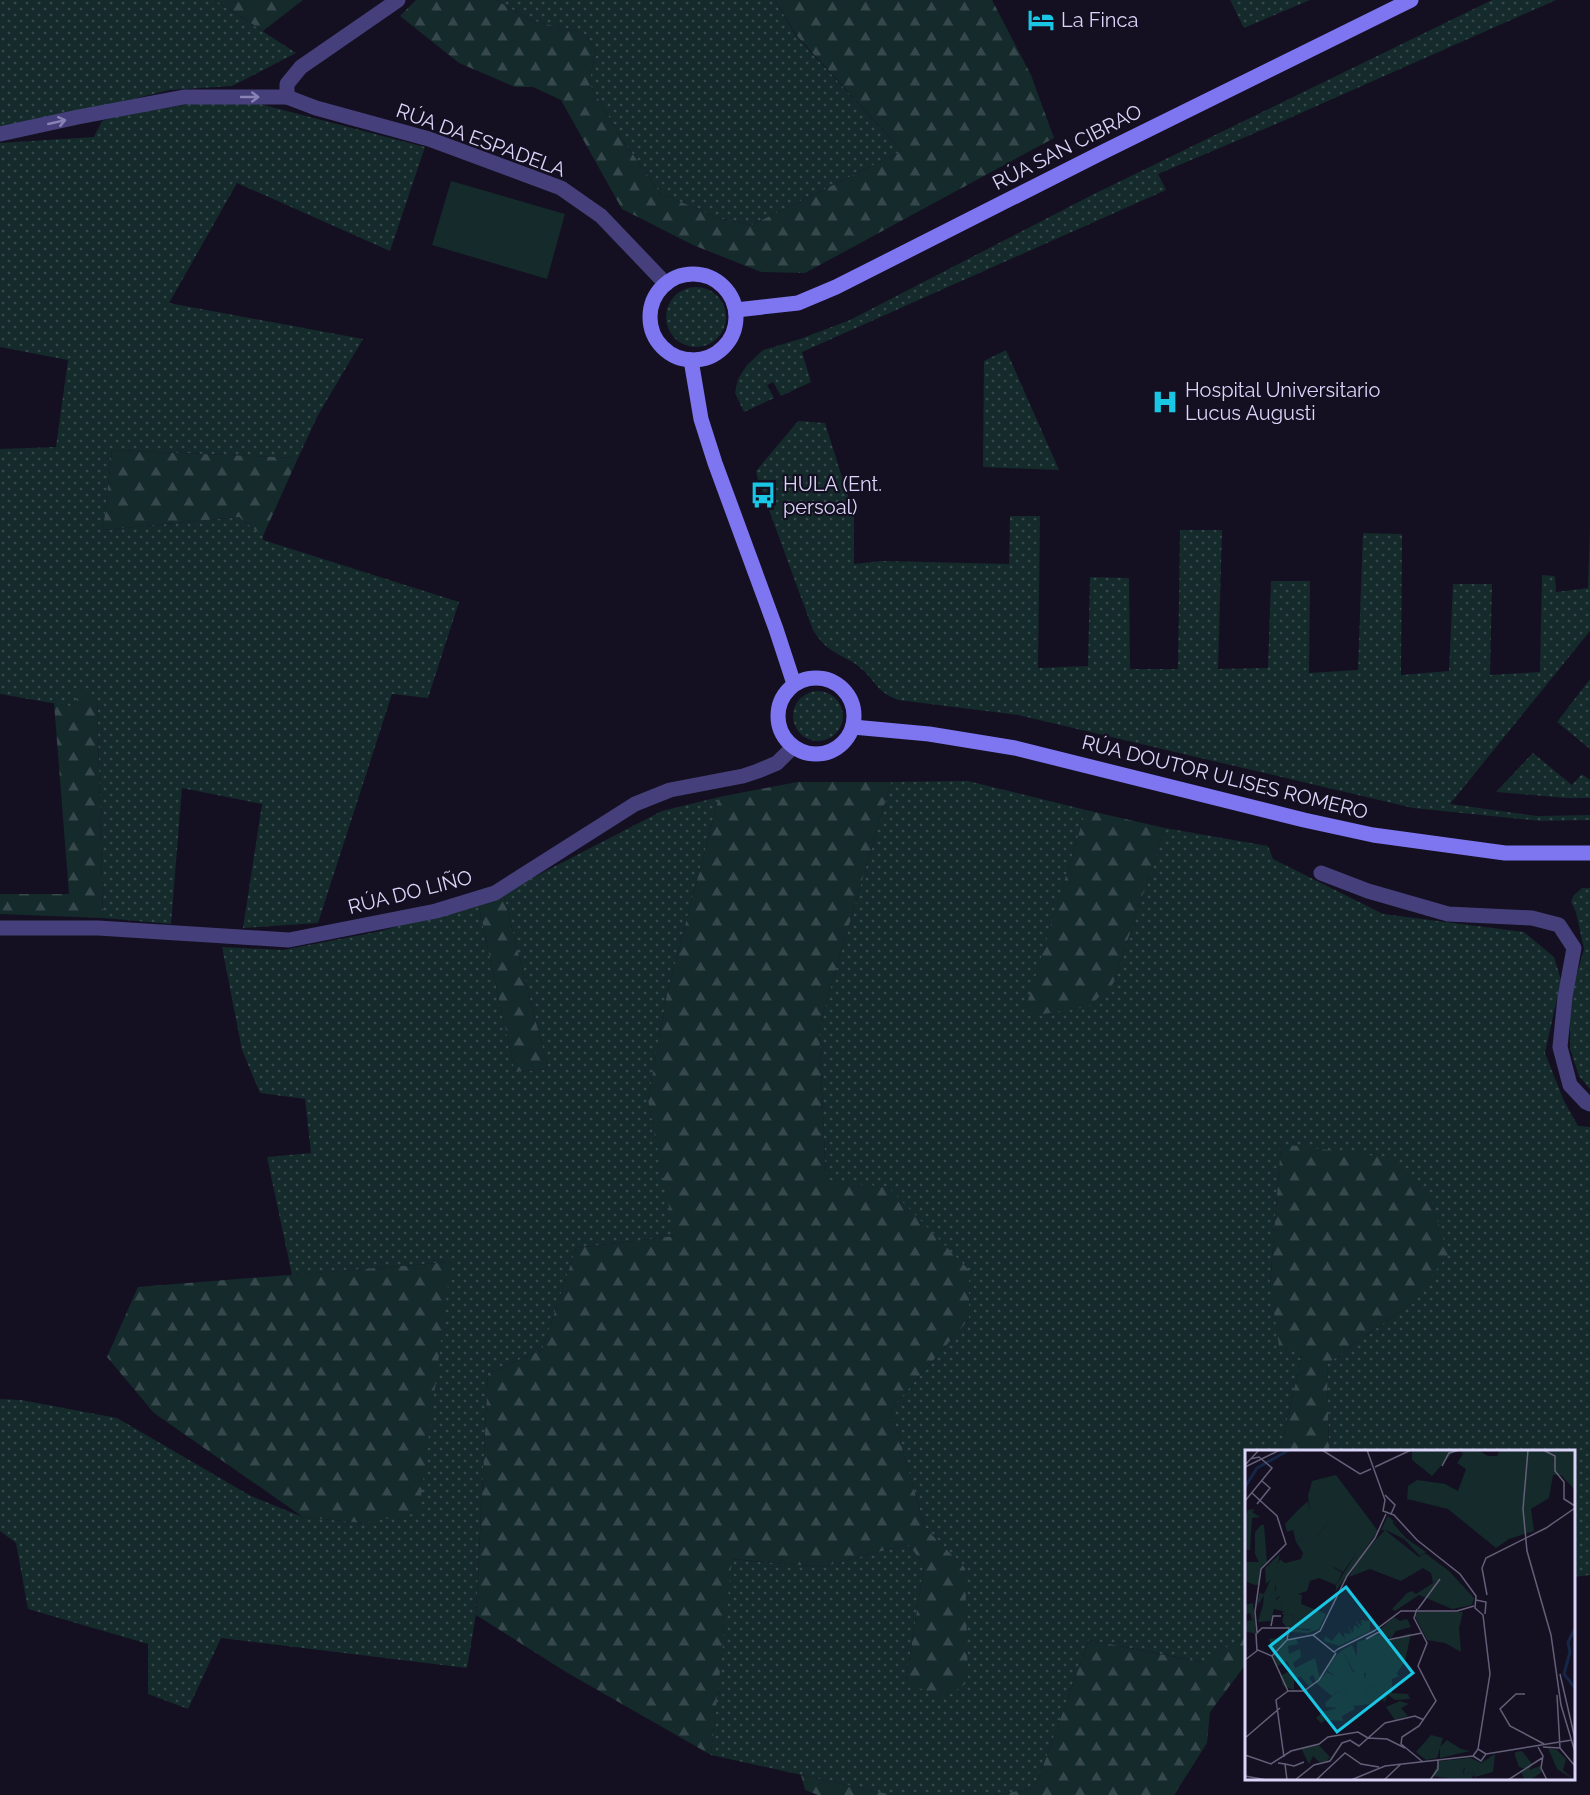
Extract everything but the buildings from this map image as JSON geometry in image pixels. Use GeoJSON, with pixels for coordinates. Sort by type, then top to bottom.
{"type":"FeatureCollection","features":[{"type":"Feature","properties":{"kind":"street"},"geometry":{"type":"LineString","coordinates":[[287,97],[287,84],[301,67],[398,0]]}},
{"type":"Feature","properties":{"kind":"street","name":"RÚA SAN CIBRAO"},"geometry":{"type":"LineString","coordinates":[[736,310],[798,303],[836,287],[1411,0]]}},
{"type":"Feature","properties":{"kind":"street","name":"RÚA DA ESPADELA"},"geometry":{"type":"LineString","coordinates":[[0,134],[184,98],[287,97],[316,108],[429,139],[561,188],[601,216],[666,284]]}},
{"type":"Feature","properties":{"kind":"street"},"geometry":{"type":"LineString","coordinates":[[683,275],[705,275],[724,286],[736,310],[736,327],[725,347],[711,357],[692,360],[672,354],[661,346],[653,332],[650,313],[655,298],[666,284],[683,275]]}},
{"type":"Feature","properties":{"kind":"street"},"geometry":{"type":"LineString","coordinates":[[692,360],[701,419],[794,684]]}},
{"type":"Feature","properties":{"kind":"street"},"geometry":{"type":"LineString","coordinates":[[817,678],[838,685],[846,694],[852,704],[853,727],[842,745],[823,754],[813,754],[802,752],[784,738],[779,728],[777,715],[785,692],[794,684],[805,679],[817,678]]}},
{"type":"Feature","properties":{"kind":"street","name":"RÚA DOUTOR ULISES ROMERO"},"geometry":{"type":"LineString","coordinates":[[853,727],[929,734],[1015,748],[1373,835],[1505,853],[1590,853]]}},
{"type":"Feature","properties":{"kind":"street","name":"RÚA DO LIÑO"},"geometry":{"type":"LineString","coordinates":[[0,928],[98,928],[289,940],[436,910],[495,893],[635,804],[670,790],[758,771],[777,763],[793,747]]}},
{"type":"Feature","properties":{"kind":"street"},"geometry":{"type":"LineString","coordinates":[[1321,873],[1368,891],[1448,914],[1532,918],[1559,925],[1574,948],[1565,997],[1560,1047],[1570,1085],[1590,1104]]}},
{"type":"Feature","properties":{"kind":"green space"},"geometry":{"type":"Polygon","coordinates":[[[0,0],[215,0],[296,53],[232,86],[170,90],[0,131],[0,0]]]}},
{"type":"Feature","properties":{"kind":"green space"},"geometry":{"type":"Polygon","coordinates":[[[215,0],[303,0],[263,31],[215,0]]]}},
{"type":"Feature","properties":{"kind":"green space"},"geometry":{"type":"Polygon","coordinates":[[[416,0],[496,0],[530,20],[583,33],[596,50],[589,83],[620,136],[660,193],[718,218],[752,225],[902,151],[796,35],[775,0],[992,0],[1031,75],[1054,138],[805,273],[761,272],[693,245],[622,209],[561,100],[533,87],[515,87],[459,63],[400,16],[416,0]]]}},
{"type":"Feature","properties":{"kind":"green space"},"geometry":{"type":"Polygon","coordinates":[[[496,0],[775,0],[796,36],[902,151],[752,225],[718,218],[660,193],[620,136],[589,83],[596,50],[583,33],[530,20],[496,0]]]}},
{"type":"Feature","properties":{"kind":"green space"},"geometry":{"type":"Polygon","coordinates":[[[1230,0],[1310,0],[1244,28],[1230,0]]]}},
{"type":"Feature","properties":{"kind":"green space"},"geometry":{"type":"Polygon","coordinates":[[[1492,0],[1556,0],[1158,174],[1166,190],[802,352],[811,382],[781,396],[773,382],[767,385],[774,398],[744,412],[735,393],[738,379],[747,365],[763,350],[850,320],[1092,195],[1492,0]]]}},
{"type":"Feature","properties":{"kind":"green space"},"geometry":{"type":"Polygon","coordinates":[[[190,104],[260,104],[425,147],[390,251],[237,183],[169,303],[363,339],[318,415],[298,458],[112,450],[103,530],[239,517],[263,536],[263,540],[459,602],[428,698],[392,694],[318,923],[243,928],[262,804],[182,788],[171,924],[103,918],[97,696],[75,707],[0,694],[0,449],[56,447],[68,360],[0,347],[0,143],[94,137],[102,121],[125,114],[190,104]]]}},
{"type":"Feature","properties":{"kind":"green space"},"geometry":{"type":"Polygon","coordinates":[[[451,181],[565,214],[547,279],[432,245],[451,181]]]}},
{"type":"Feature","properties":{"kind":"green space"},"geometry":{"type":"Polygon","coordinates":[[[696,287],[708,289],[721,300],[726,317],[724,329],[713,342],[696,347],[684,345],[671,334],[666,317],[668,305],[679,292],[696,287]]]}},
{"type":"Feature","properties":{"kind":"green space"},"geometry":{"type":"Polygon","coordinates":[[[1006,350],[1059,470],[983,467],[984,361],[1006,350]]]}},
{"type":"Feature","properties":{"kind":"green space"},"geometry":{"type":"Polygon","coordinates":[[[798,421],[825,423],[854,515],[854,564],[881,561],[1009,564],[1010,516],[1040,516],[1038,668],[1088,666],[1090,577],[1129,578],[1130,669],[1178,669],[1180,530],[1222,530],[1218,669],[1268,668],[1271,581],[1310,581],[1309,673],[1358,670],[1363,533],[1402,534],[1401,675],[1449,671],[1453,584],[1492,584],[1490,675],[1540,672],[1542,575],[1555,576],[1556,592],[1588,588],[1590,526],[1590,631],[1450,804],[1537,816],[1590,815],[1590,820],[1541,821],[1413,808],[1018,715],[898,700],[884,693],[864,671],[827,647],[813,630],[758,480],[756,471],[798,421]]]}},
{"type":"Feature","properties":{"kind":"green space"},"geometry":{"type":"Polygon","coordinates":[[[112,450],[298,458],[263,536],[239,517],[103,530],[112,450]]]}},
{"type":"Feature","properties":{"kind":"green space"},"geometry":{"type":"Polygon","coordinates":[[[1590,679],[1590,749],[1557,722],[1590,679]]]}},
{"type":"Feature","properties":{"kind":"green space"},"geometry":{"type":"Polygon","coordinates":[[[79,689],[97,696],[103,918],[0,914],[0,894],[69,894],[54,703],[75,707],[79,689]]]}},
{"type":"Feature","properties":{"kind":"green space"},"geometry":{"type":"Polygon","coordinates":[[[818,691],[836,698],[843,716],[836,734],[818,741],[800,734],[793,716],[800,698],[818,691]]]}},
{"type":"Feature","properties":{"kind":"green space"},"geometry":{"type":"Polygon","coordinates":[[[1533,753],[1572,785],[1582,774],[1590,780],[1590,798],[1496,792],[1533,753]]]}},
{"type":"Feature","properties":{"kind":"green space"},"geometry":{"type":"Polygon","coordinates":[[[968,781],[1086,810],[1024,1016],[1113,984],[1165,828],[1268,846],[1273,859],[1383,914],[1524,932],[1554,957],[1561,980],[1545,1053],[1564,1101],[1578,1126],[1590,1127],[1590,1575],[1575,1577],[1575,1450],[1329,1450],[1327,1364],[1410,1304],[1281,1144],[1270,1286],[1302,1355],[1280,1450],[1245,1450],[1245,1637],[1202,1662],[1089,1640],[1035,1788],[994,1795],[892,1795],[711,1755],[731,1559],[822,1567],[908,1544],[924,1565],[906,1681],[965,1568],[925,1528],[891,1409],[969,1319],[888,1187],[826,1182],[819,1027],[891,782],[968,781]]]}},
{"type":"Feature","properties":{"kind":"green space"},"geometry":{"type":"Polygon","coordinates":[[[797,782],[891,782],[819,1027],[826,1181],[888,1187],[969,1270],[969,1319],[891,1409],[925,1528],[965,1568],[968,1682],[942,1700],[906,1681],[924,1565],[908,1544],[822,1567],[732,1559],[711,1755],[566,1672],[476,1615],[488,1373],[542,1350],[576,1248],[675,1236],[648,1100],[667,994],[719,797],[797,782]]]}},
{"type":"Feature","properties":{"kind":"green space"},"geometry":{"type":"Polygon","coordinates":[[[719,797],[667,994],[648,1100],[676,1236],[576,1248],[542,1350],[488,1373],[476,1614],[467,1668],[221,1638],[188,1709],[148,1694],[148,1644],[28,1609],[16,1543],[0,1531],[0,1399],[21,1400],[117,1418],[251,1496],[303,1517],[362,1523],[450,1262],[292,1275],[267,1157],[311,1153],[305,1099],[260,1093],[242,1050],[222,947],[283,950],[381,931],[478,903],[515,1072],[548,1069],[503,893],[662,811],[719,797]]]}},
{"type":"Feature","properties":{"kind":"green space"},"geometry":{"type":"Polygon","coordinates":[[[1086,810],[1165,828],[1113,984],[1088,1007],[1023,1017],[1086,810]]]}},
{"type":"Feature","properties":{"kind":"green space"},"geometry":{"type":"Polygon","coordinates":[[[1582,888],[1590,888],[1590,1089],[1579,1076],[1570,1049],[1570,999],[1584,949],[1576,912],[1571,902],[1573,896],[1582,888]]]}},
{"type":"Feature","properties":{"kind":"green space"},"geometry":{"type":"Polygon","coordinates":[[[503,893],[548,1069],[515,1072],[478,903],[503,893]]]}},
{"type":"Feature","properties":{"kind":"green space"},"geometry":{"type":"Polygon","coordinates":[[[1281,1144],[1391,1158],[1430,1195],[1448,1255],[1410,1304],[1327,1364],[1329,1450],[1280,1450],[1302,1355],[1279,1346],[1270,1286],[1281,1144]]]}},
{"type":"Feature","properties":{"kind":"green space"},"geometry":{"type":"Polygon","coordinates":[[[451,1262],[419,1513],[362,1523],[303,1517],[154,1413],[107,1357],[138,1287],[451,1262]]]}},
{"type":"Feature","properties":{"kind":"green space"},"geometry":{"type":"Polygon","coordinates":[[[1245,1637],[1245,1665],[1210,1712],[1207,1743],[1174,1795],[994,1795],[1035,1788],[1089,1640],[1201,1662],[1245,1637]]]}},
{"type":"Feature","properties":{"kind":"green space"},"geometry":{"type":"Polygon","coordinates":[[[801,1775],[893,1795],[818,1795],[805,1790],[801,1775]]]}},
{"type":"Feature","properties":{"kind":"place","name":"La Finca"},"geometry":{"type":"Point","coordinates":[1041,20]}},
{"type":"Feature","properties":{"kind":"place","name":"Hospital Universitario Lucus Augusti"},"geometry":{"type":"Point","coordinates":[1165,402]}},
{"type":"Feature","properties":{"kind":"place","name":"HULA (Ent. persoal)"},"geometry":{"type":"Point","coordinates":[763,495]}}]}
